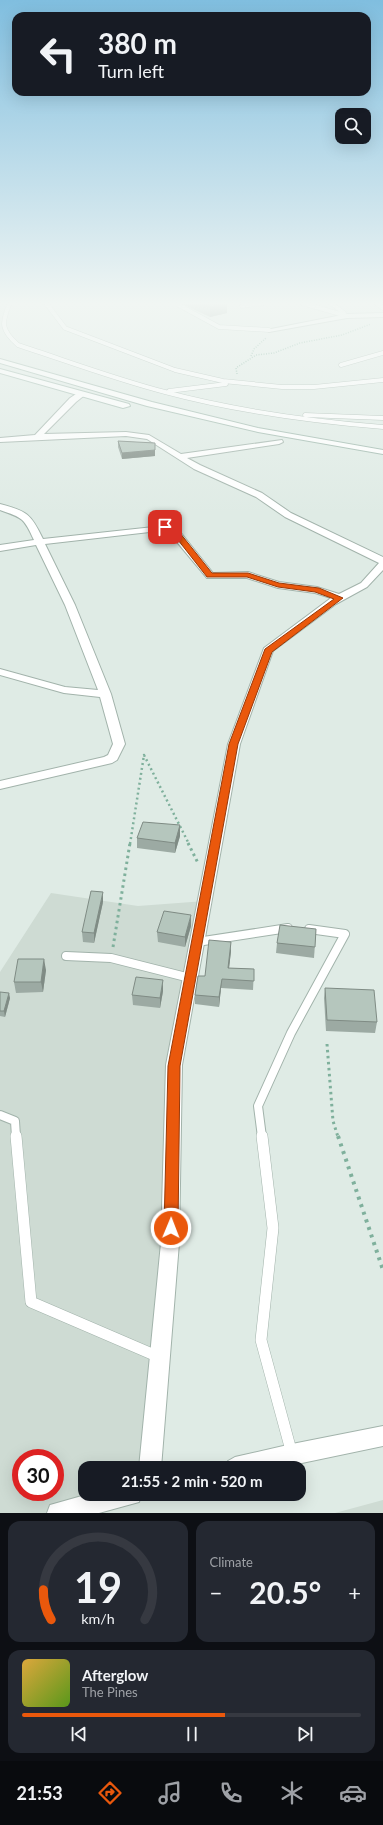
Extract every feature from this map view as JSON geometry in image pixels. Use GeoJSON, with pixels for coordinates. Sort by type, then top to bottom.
{"type":"FeatureCollection","features":[{"type":"Feature","properties":{"kind":"street"},"geometry":{"type":"LineString","coordinates":[[9,374],[154,413],[279,442],[383,460]]}},
{"type":"Feature","properties":{"kind":"street"},"geometry":{"type":"LineString","coordinates":[[44,374],[150,404],[258,430],[383,452]]}},
{"type":"Feature","properties":{"kind":"street"},"geometry":{"type":"LineString","coordinates":[[37,437],[73,400],[82,394]]}},
{"type":"Feature","properties":{"kind":"street"},"geometry":{"type":"LineString","coordinates":[[0,440],[37,437],[138,435],[149,437],[197,467],[259,495],[288,515],[383,562],[364,585],[340,598],[268,650],[234,744],[174,1066],[170,1243],[151,1461]]}},
{"type":"Feature","properties":{"kind":"street"},"geometry":{"type":"LineString","coordinates":[[0,447],[16,444],[22,438]]}},
{"type":"Feature","properties":{"kind":"street"},"geometry":{"type":"LineString","coordinates":[[181,456],[279,442]]}},
{"type":"Feature","properties":{"kind":"street"},"geometry":{"type":"LineString","coordinates":[[0,507],[20,514],[29,520],[38,542],[70,605],[105,694],[119,744],[113,757],[101,762],[0,784]]}},
{"type":"Feature","properties":{"kind":"street"},"geometry":{"type":"LineString","coordinates":[[0,548],[38,542],[169,527],[174,530],[210,576],[248,575],[278,585],[317,590],[340,598]]}},
{"type":"Feature","properties":{"kind":"street"},"geometry":{"type":"LineString","coordinates":[[0,672],[64,690],[105,694]]}},
{"type":"Feature","properties":{"kind":"street"},"geometry":{"type":"LineString","coordinates":[[264,1461],[383,1436]]}},
{"type":"Feature","properties":{"kind":"street"},"geometry":{"type":"LineString","coordinates":[[58,1513],[104,1501]]}},
{"type":"Feature","properties":{"kind":"lane"},"geometry":{"type":"LineString","coordinates":[[107,374],[164,392],[229,408],[335,423],[383,427]]}},
{"type":"Feature","properties":{"kind":"lane"},"geometry":{"type":"LineString","coordinates":[[192,374],[237,383],[282,387],[314,387],[383,380]]}},
{"type":"Feature","properties":{"kind":"lane"},"geometry":{"type":"LineString","coordinates":[[164,392],[237,383]]}},
{"type":"Feature","properties":{"kind":"lane"},"geometry":{"type":"LineString","coordinates":[[268,413],[383,418]]}},
{"type":"Feature","properties":{"kind":"lane"},"geometry":{"type":"LineString","coordinates":[[197,942],[298,928],[346,934],[292,1032],[258,1106],[273,1228],[261,1340],[292,1454]]}},
{"type":"Feature","properties":{"kind":"lane"},"geometry":{"type":"LineString","coordinates":[[66,956],[111,958],[190,978]]}},
{"type":"Feature","properties":{"kind":"lane"},"geometry":{"type":"LineString","coordinates":[[0,1115],[15,1121],[31,1302],[159,1358]]}},
{"type":"Feature","properties":{"kind":"path"},"geometry":{"type":"LineString","coordinates":[[237,374],[240,379],[237,383]]}},
{"type":"Feature","properties":{"kind":"path"},"geometry":{"type":"LineString","coordinates":[[111,958],[144,755],[208,883]]}},
{"type":"Feature","properties":{"kind":"path"},"geometry":{"type":"LineString","coordinates":[[327,1044],[333,1121],[383,1270]]}},
{"type":"Feature","properties":{"kind":"shaded area"},"geometry":{"type":"Polygon","coordinates":[[[51,893],[138,906],[205,901],[174,1074],[150,1461],[78,1461],[78,1501],[104,1501],[58,1513],[0,1513],[0,972],[51,893]]]}},
{"type":"Feature","properties":{"kind":"shaded area"},"geometry":{"type":"Polygon","coordinates":[[[383,1500],[383,1513],[335,1513],[383,1500]]]}},
{"type":"Feature","properties":{"kind":"building"},"geometry":{"type":"Polygon","coordinates":[[[118,441],[155,443],[155,450],[122,453],[118,441]]]}},
{"type":"Feature","properties":{"kind":"building"},"geometry":{"type":"Polygon","coordinates":[[[143,822],[180,825],[175,843],[137,838],[143,822]]]}},
{"type":"Feature","properties":{"kind":"building"},"geometry":{"type":"Polygon","coordinates":[[[91,891],[103,892],[94,933],[82,932],[91,891]]]}},
{"type":"Feature","properties":{"kind":"building"},"geometry":{"type":"Polygon","coordinates":[[[164,911],[191,915],[185,937],[157,932],[164,911]]]}},
{"type":"Feature","properties":{"kind":"building"},"geometry":{"type":"Polygon","coordinates":[[[280,925],[316,929],[315,947],[277,943],[280,925]]]}},
{"type":"Feature","properties":{"kind":"building"},"geometry":{"type":"Polygon","coordinates":[[[209,940],[231,942],[228,968],[254,969],[254,981],[222,979],[219,997],[195,995],[198,976],[205,976],[209,940]]]}},
{"type":"Feature","properties":{"kind":"building"},"geometry":{"type":"Polygon","coordinates":[[[18,959],[44,959],[41,982],[14,982],[18,959]]]}},
{"type":"Feature","properties":{"kind":"building"},"geometry":{"type":"Polygon","coordinates":[[[136,977],[163,980],[160,998],[132,995],[136,977]]]}},
{"type":"Feature","properties":{"kind":"building"},"geometry":{"type":"Polygon","coordinates":[[[325,988],[374,990],[377,1022],[327,1020],[325,988]]]}},
{"type":"Feature","properties":{"kind":"building"},"geometry":{"type":"Polygon","coordinates":[[[0,992],[9,993],[4,1011],[0,1011],[0,992]]]}},
{"type":"Feature","properties":{"kind":"route"},"geometry":{"type":"LineString","coordinates":[[165,527],[169,527],[174,530],[210,576],[248,575],[278,585],[308,588],[340,598],[332,602],[268,650],[234,744],[174,1066],[171,1228]]}}]}
